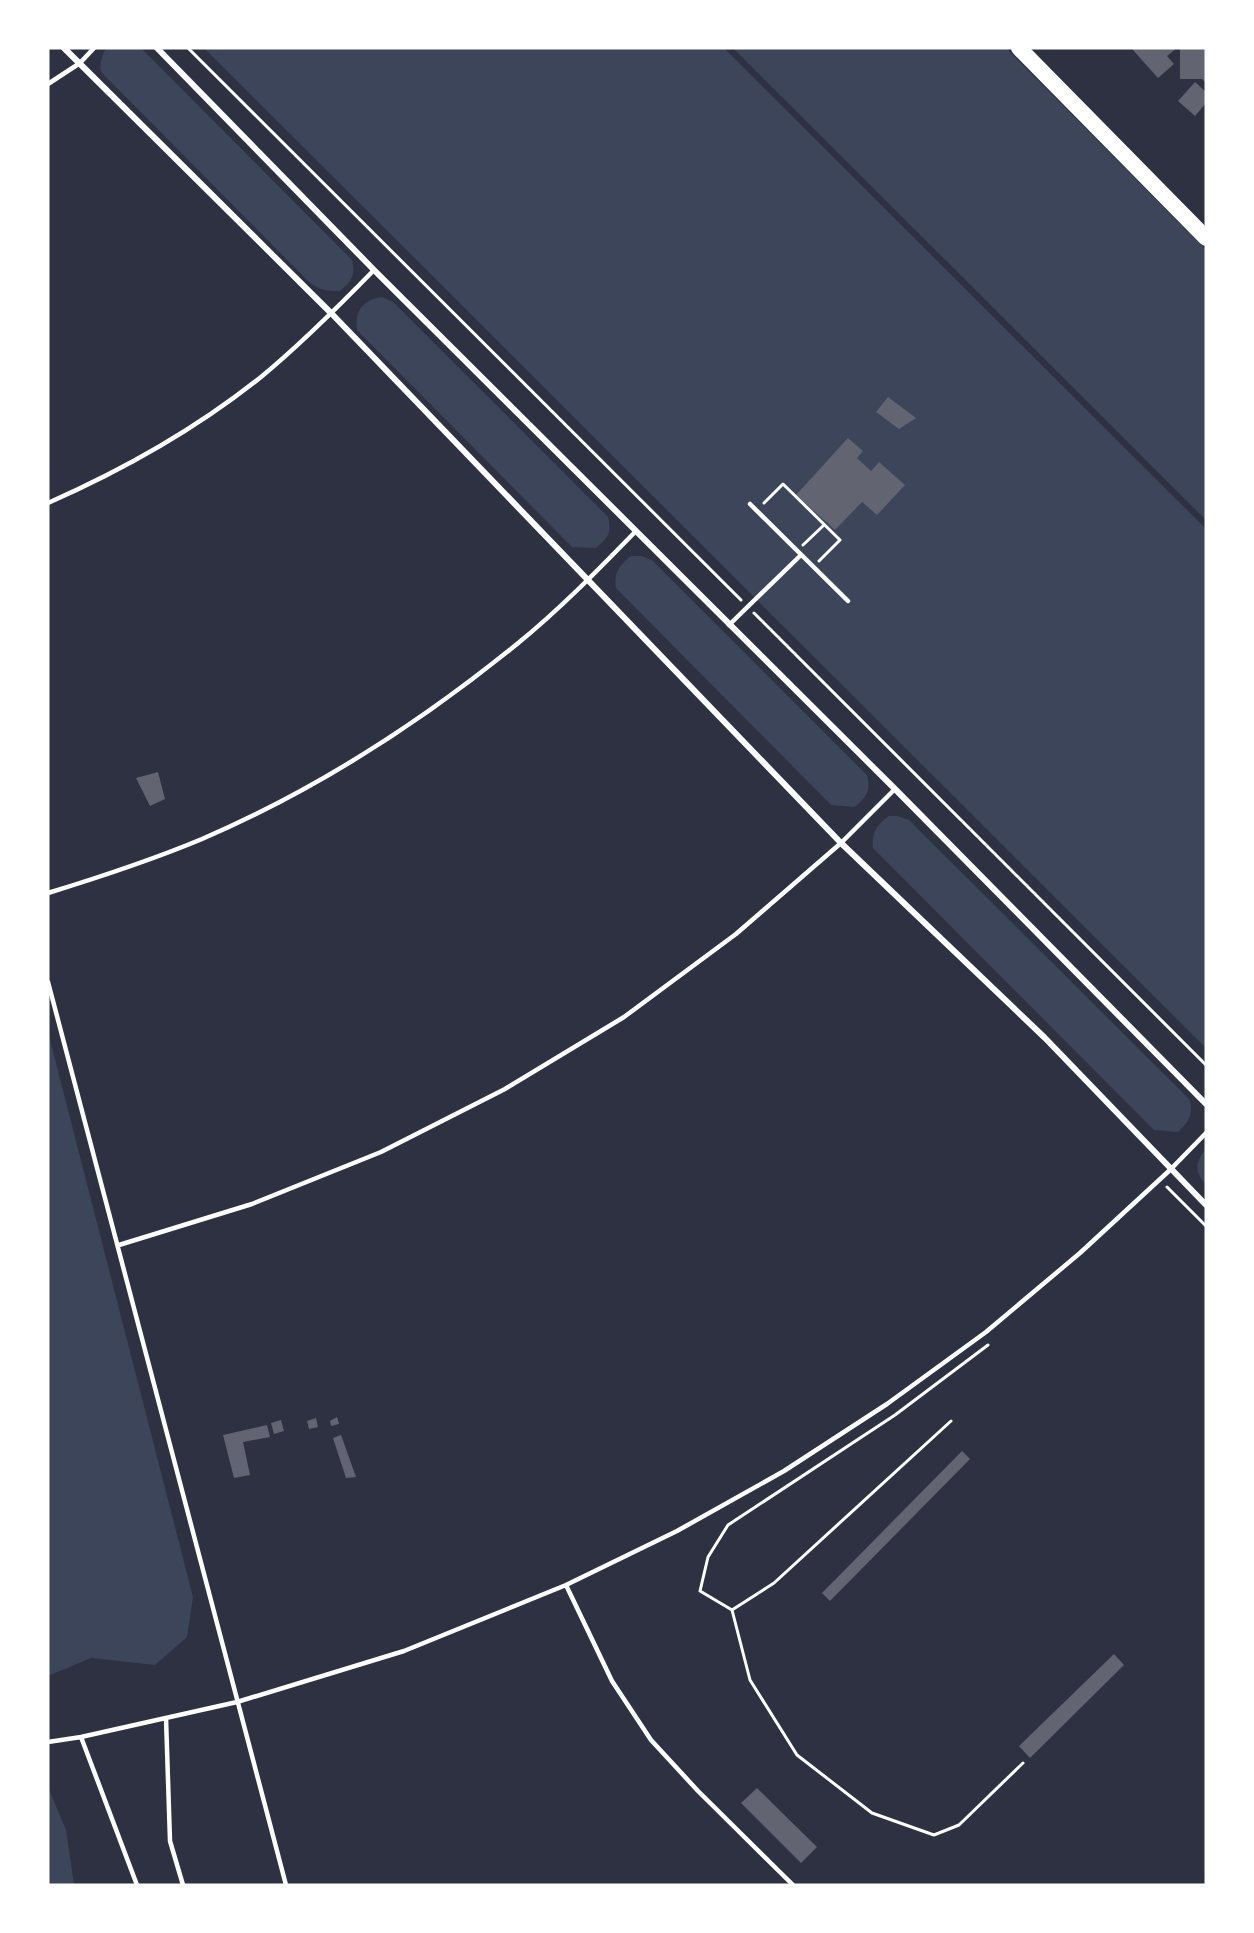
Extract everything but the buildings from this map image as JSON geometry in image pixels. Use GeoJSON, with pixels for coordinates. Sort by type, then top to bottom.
{"type":"FeatureCollection","features":[{"type":"Feature","properties":{"kind":"highway"},"geometry":{"type":"LineString","coordinates":[[1019,48],[1206,238]]}},
{"type":"Feature","properties":{"kind":"street"},"geometry":{"type":"LineString","coordinates":[[64,48],[332,314],[841,843],[1045,1038],[1206,1205]]}},
{"type":"Feature","properties":{"kind":"street"},"geometry":{"type":"LineString","coordinates":[[157,48],[374,270],[895,789],[1206,1104]]}},
{"type":"Feature","properties":{"kind":"lane"},"geometry":{"type":"LineString","coordinates":[[48,84],[80,63],[94,48]]}},
{"type":"Feature","properties":{"kind":"lane"},"geometry":{"type":"LineString","coordinates":[[48,503],[100,480],[183,433],[260,377],[332,314],[374,270]]}},
{"type":"Feature","properties":{"kind":"lane"},"geometry":{"type":"LineString","coordinates":[[750,504],[848,601]]}},
{"type":"Feature","properties":{"kind":"lane"},"geometry":{"type":"LineString","coordinates":[[48,893],[115,872],[202,838],[287,798],[368,752],[464,686],[519,643],[588,580],[635,532]]}},
{"type":"Feature","properties":{"kind":"lane"},"geometry":{"type":"LineString","coordinates":[[729,625],[801,555]]}},
{"type":"Feature","properties":{"kind":"lane"},"geometry":{"type":"LineString","coordinates":[[118,1245],[252,1204],[381,1152],[505,1089],[624,1017],[736,934],[841,843],[895,789]]}},
{"type":"Feature","properties":{"kind":"lane"},"geometry":{"type":"LineString","coordinates":[[48,982],[286,1885]]}},
{"type":"Feature","properties":{"kind":"lane"},"geometry":{"type":"LineString","coordinates":[[48,1742],[81,1737],[237,1702],[404,1651],[566,1585],[677,1531],[784,1471],[887,1404],[986,1332],[1080,1253],[1170,1170],[1206,1132]]}},
{"type":"Feature","properties":{"kind":"lane"},"geometry":{"type":"LineString","coordinates":[[566,1585],[612,1681],[651,1740],[698,1791],[793,1885]]}},
{"type":"Feature","properties":{"kind":"lane"},"geometry":{"type":"LineString","coordinates":[[166,1718],[170,1841],[183,1885]]}},
{"type":"Feature","properties":{"kind":"lane"},"geometry":{"type":"LineString","coordinates":[[81,1737],[137,1885]]}},
{"type":"Feature","properties":{"kind":"path"},"geometry":{"type":"LineString","coordinates":[[188,48],[1206,1065]]}},
{"type":"Feature","properties":{"kind":"path"},"geometry":{"type":"LineString","coordinates":[[756,511],[783,484],[840,540],[813,567]]}},
{"type":"Feature","properties":{"kind":"path"},"geometry":{"type":"LineString","coordinates":[[1156,1190],[1168,1187],[1206,1226]]}},
{"type":"Feature","properties":{"kind":"path"},"geometry":{"type":"LineString","coordinates":[[995,1340],[895,1415],[728,1525],[708,1557],[700,1591],[732,1610],[750,1680],[797,1755],[872,1813],[934,1835],[959,1825],[1023,1763]]}},
{"type":"Feature","properties":{"kind":"path"},"geometry":{"type":"LineString","coordinates":[[732,1610],[774,1583],[951,1422]]}},
{"type":"Feature","properties":{"kind":"shaded area"},"geometry":{"type":"Polygon","coordinates":[[[106,48],[141,48],[352,260],[354,270],[348,284],[340,291],[330,291],[319,288],[307,280],[101,72],[101,60],[106,48]]]}},
{"type":"Feature","properties":{"kind":"shaded area"},"geometry":{"type":"Polygon","coordinates":[[[204,48],[724,48],[1206,529],[1206,1048],[204,48]]]}},
{"type":"Feature","properties":{"kind":"shaded area"},"geometry":{"type":"Polygon","coordinates":[[[733,48],[1006,48],[1206,250],[1206,520],[733,48]]]}},
{"type":"Feature","properties":{"kind":"shaded area"},"geometry":{"type":"Polygon","coordinates":[[[382,297],[393,302],[608,517],[609,531],[606,538],[596,548],[572,547],[357,330],[357,317],[365,303],[382,297]]]}},
{"type":"Feature","properties":{"kind":"shaded area"},"geometry":{"type":"Polygon","coordinates":[[[631,556],[641,556],[652,560],[867,775],[867,793],[855,807],[831,805],[616,588],[618,569],[631,556]]]}},
{"type":"Feature","properties":{"kind":"shaded area"},"geometry":{"type":"Polygon","coordinates":[[[889,816],[909,820],[1190,1100],[1189,1118],[1178,1132],[1154,1130],[873,848],[876,830],[889,816]]]}},
{"type":"Feature","properties":{"kind":"shaded area"},"geometry":{"type":"Polygon","coordinates":[[[48,1032],[193,1597],[187,1637],[155,1665],[91,1658],[48,1676],[48,1032]]]}},
{"type":"Feature","properties":{"kind":"shaded area"},"geometry":{"type":"Polygon","coordinates":[[[1206,1149],[1206,1185],[1199,1176],[1197,1167],[1206,1149]]]}},
{"type":"Feature","properties":{"kind":"shaded area"},"geometry":{"type":"Polygon","coordinates":[[[48,1787],[66,1830],[74,1884],[71,1885],[48,1885],[48,1787]]]}}]}
